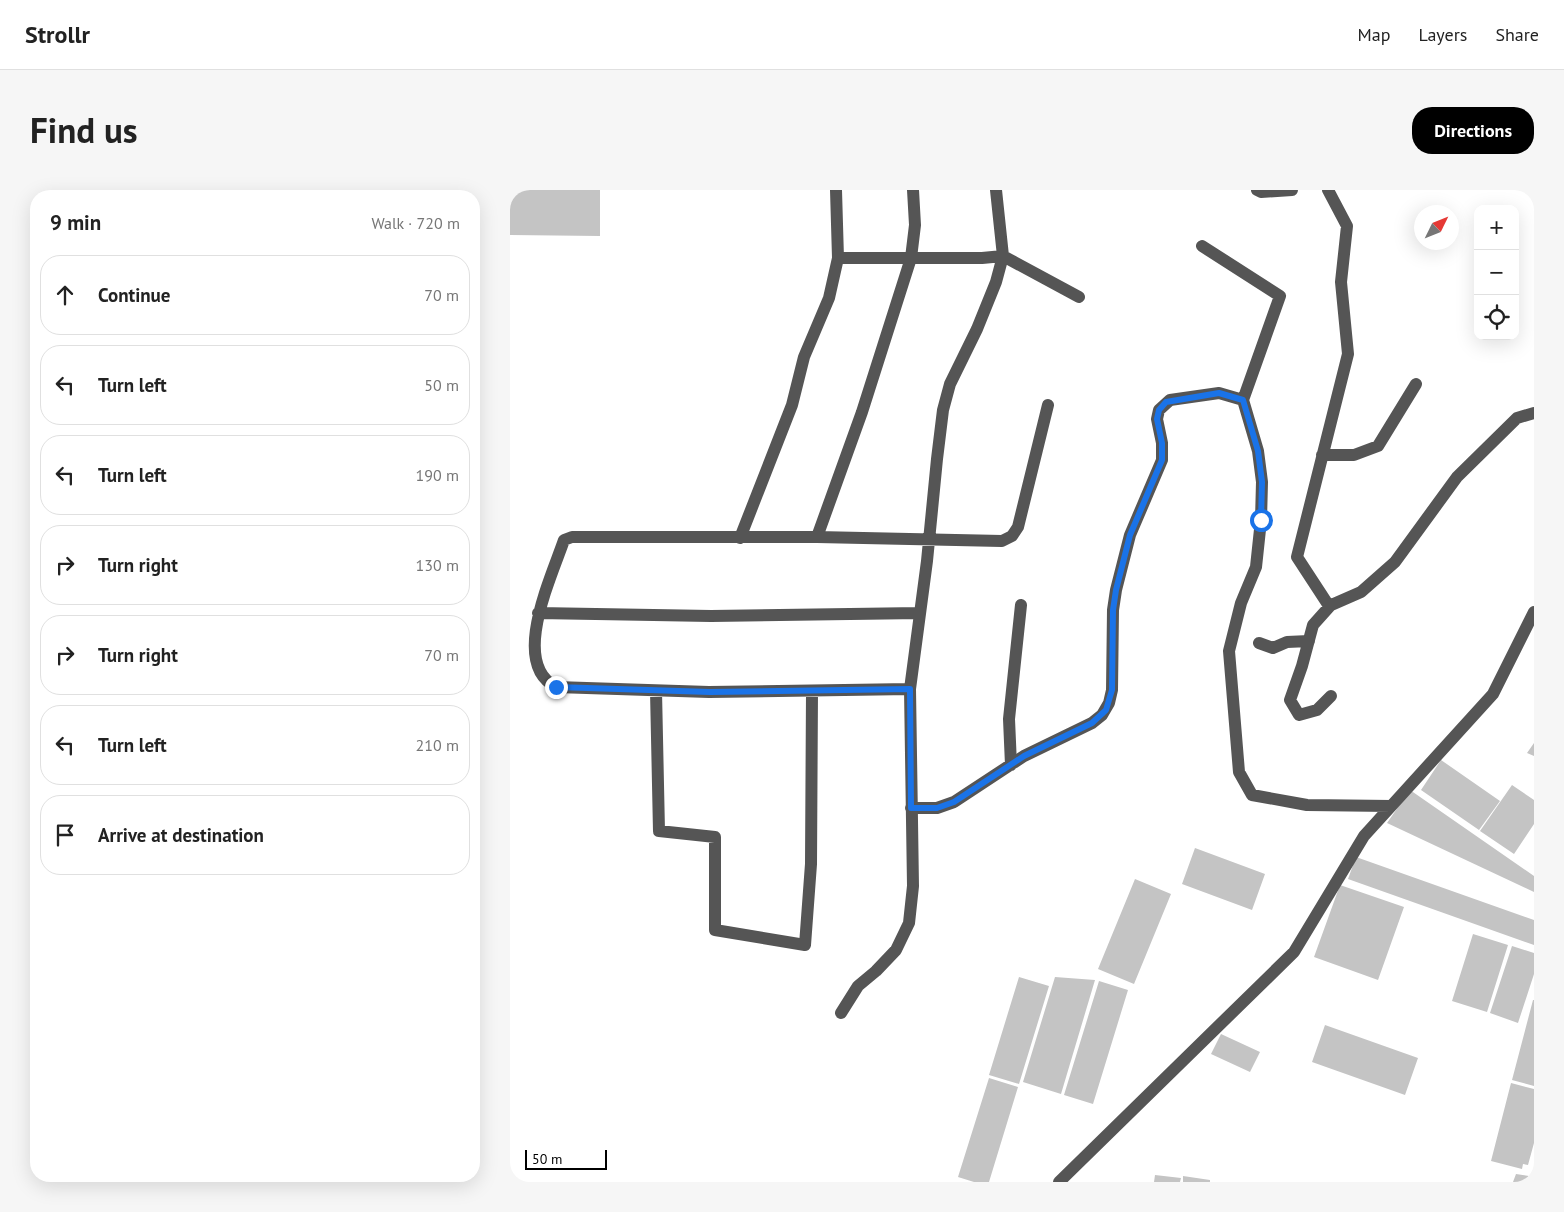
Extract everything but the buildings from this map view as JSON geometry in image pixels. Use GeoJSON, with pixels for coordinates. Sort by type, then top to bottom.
{"type":"FeatureCollection","features":[{"type":"Feature","properties":{"kind":"street"},"geometry":{"type":"LineString","coordinates":[[740,538],[792,405],[804,357],[829,298],[838,258],[836,190]]}},
{"type":"Feature","properties":{"kind":"street"},"geometry":{"type":"LineString","coordinates":[[817,537],[862,412],[911,258],[915,225],[913,190]]}},
{"type":"Feature","properties":{"kind":"street"},"geometry":{"type":"LineString","coordinates":[[841,1013],[858,986],[896,950],[909,923],[913,886],[910,689],[930,539],[937,458],[943,410],[950,384],[977,329],[996,282],[1003,256],[996,190]]}},
{"type":"Feature","properties":{"kind":"street"},"geometry":{"type":"LineString","coordinates":[[1257,190],[1261,192],[1292,190]]}},
{"type":"Feature","properties":{"kind":"street"},"geometry":{"type":"LineString","coordinates":[[1328,190],[1347,226],[1341,282],[1348,354],[1297,557],[1330,606]]}},
{"type":"Feature","properties":{"kind":"street"},"geometry":{"type":"LineString","coordinates":[[1202,246],[1280,296],[1243,400],[1258,451],[1262,482],[1256,567],[1241,603],[1229,651],[1239,772],[1252,795],[1307,805],[1391,806]]}},
{"type":"Feature","properties":{"kind":"street"},"geometry":{"type":"LineString","coordinates":[[838,258],[982,258],[1003,256],[1079,297]]}},
{"type":"Feature","properties":{"kind":"street"},"geometry":{"type":"LineString","coordinates":[[1322,455],[1354,455],[1378,446],[1416,384]]}},
{"type":"Feature","properties":{"kind":"street"},"geometry":{"type":"LineString","coordinates":[[911,808],[937,808],[954,802],[1011,765],[1092,723],[1102,715],[1109,703],[1112,690],[1113,610],[1116,590],[1130,535],[1162,460],[1162,443],[1157,419],[1159,410],[1170,400],[1219,393],[1243,400]]}},
{"type":"Feature","properties":{"kind":"street"},"geometry":{"type":"LineString","coordinates":[[910,689],[812,692],[556,687],[549,684],[538,674],[532,660],[532,630],[564,540],[568,538],[817,537],[1002,541],[1016,532],[1032,476],[1048,405]]}},
{"type":"Feature","properties":{"kind":"street"},"geometry":{"type":"LineString","coordinates":[[1331,696],[1317,710],[1299,715],[1290,700],[1313,626],[1330,606],[1361,592],[1395,562],[1458,477],[1517,418],[1534,413]]}},
{"type":"Feature","properties":{"kind":"street"},"geometry":{"type":"LineString","coordinates":[[1011,765],[1008,719],[1021,605]]}},
{"type":"Feature","properties":{"kind":"street"},"geometry":{"type":"LineString","coordinates":[[1059,1182],[1294,952],[1364,836],[1493,694],[1534,612]]}},
{"type":"Feature","properties":{"kind":"street"},"geometry":{"type":"LineString","coordinates":[[538,613],[711,616],[920,613]]}},
{"type":"Feature","properties":{"kind":"street"},"geometry":{"type":"LineString","coordinates":[[1259,642],[1273,648],[1286,642],[1309,641]]}},
{"type":"Feature","properties":{"kind":"street"},"geometry":{"type":"LineString","coordinates":[[656,690],[659,831],[716,838],[716,930],[805,945],[811,864],[812,692]]}},
{"type":"Feature","properties":{"kind":"route"},"geometry":{"type":"LineString","coordinates":[[556,687],[710,692],[812,692],[910,689],[911,808],[937,808],[954,802],[1024,756],[1092,723],[1106,710],[1112,690],[1113,610],[1116,590],[1130,535],[1160,468],[1163,451],[1157,419],[1159,410],[1166,402],[1219,393],[1243,400],[1258,451],[1262,482],[1261,520]]}}]}
